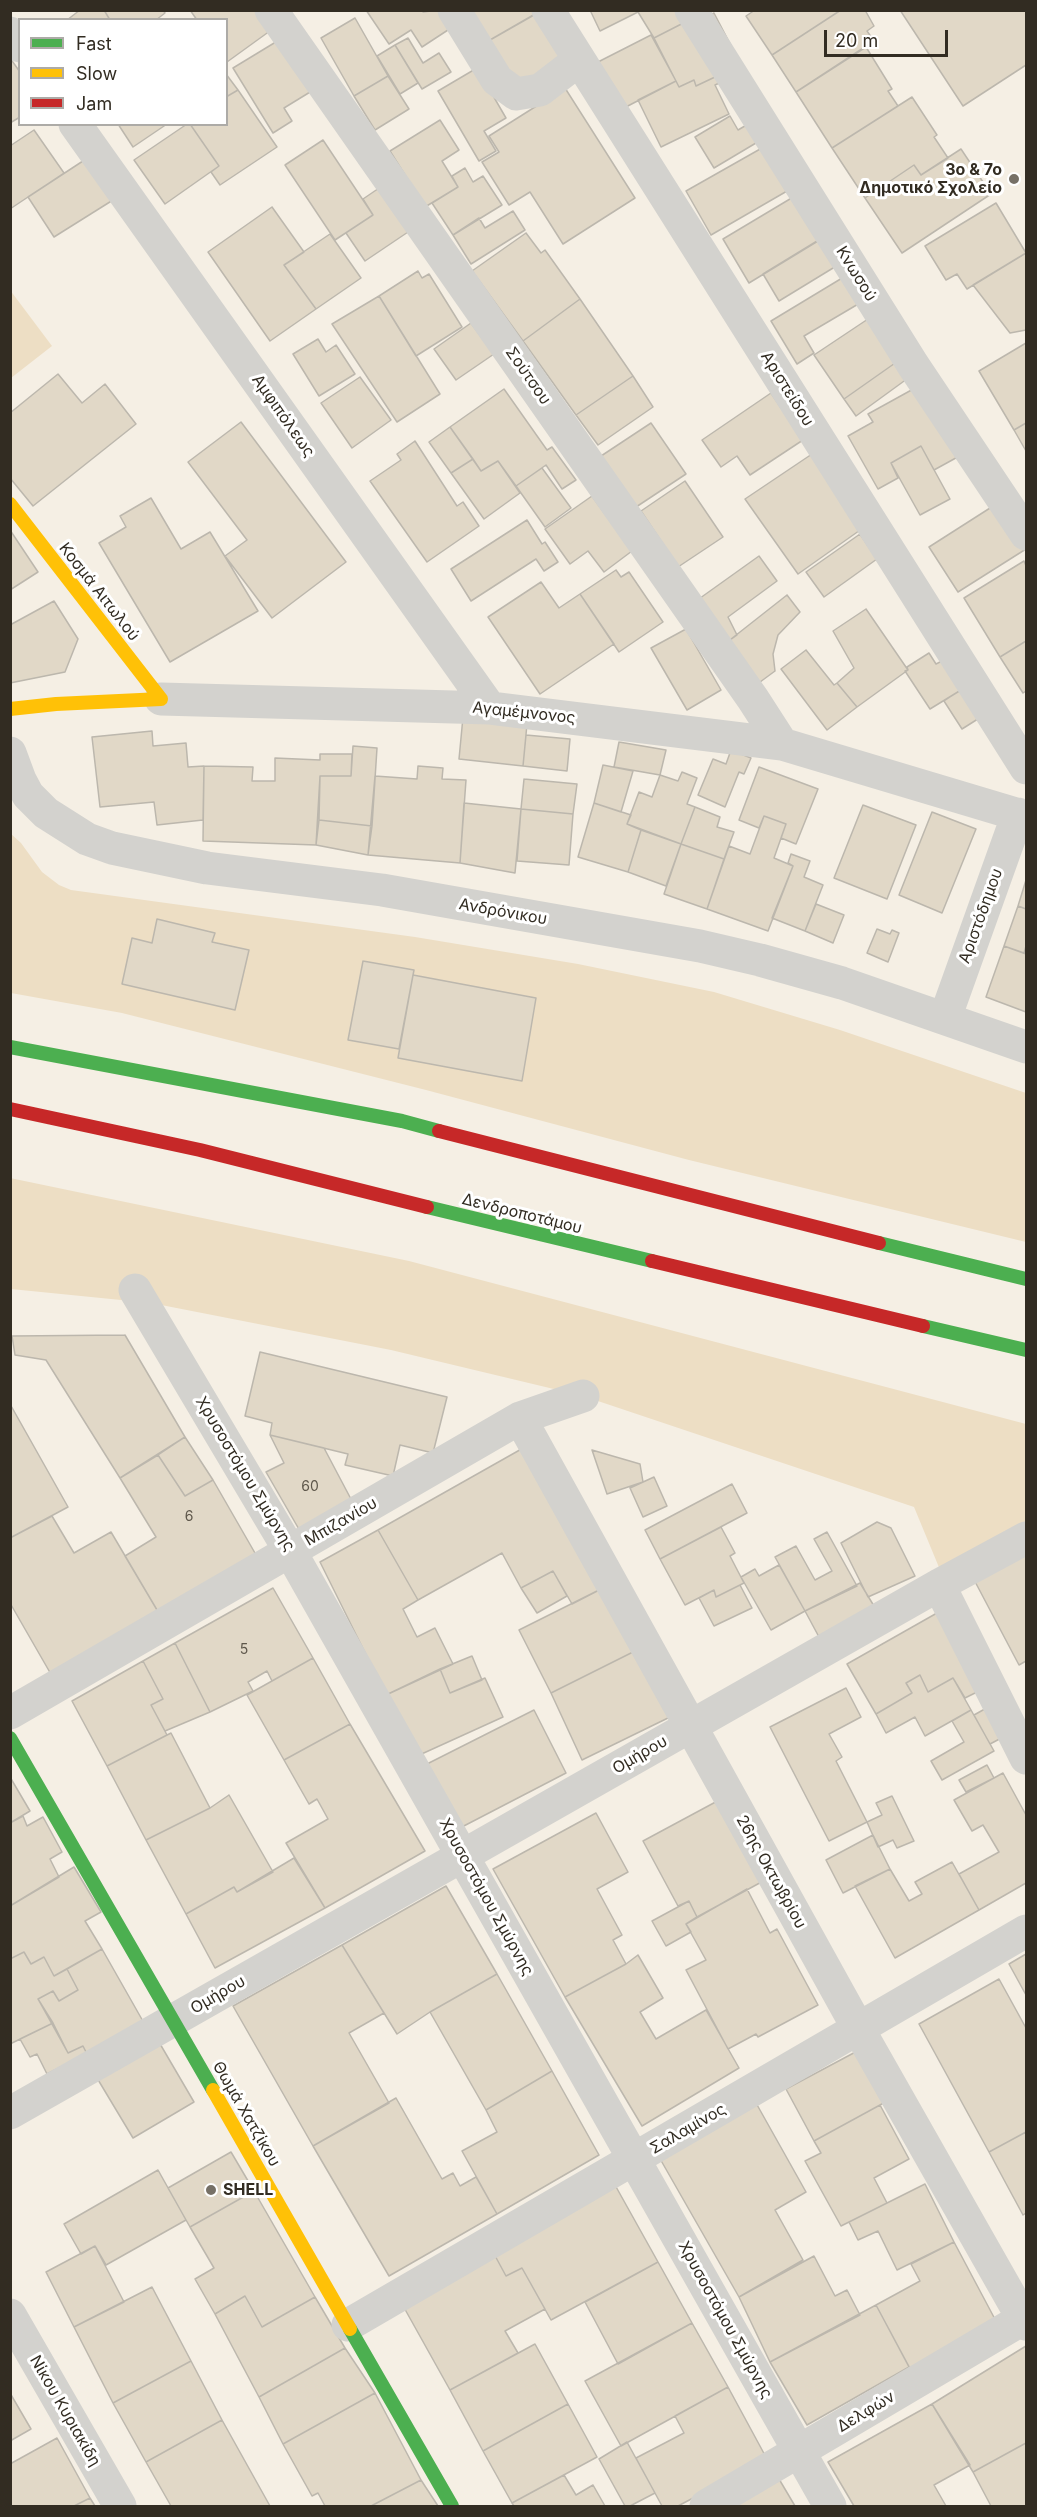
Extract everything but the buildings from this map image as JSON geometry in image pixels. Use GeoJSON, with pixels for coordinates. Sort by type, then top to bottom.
{"type":"FeatureCollection","features":[{"type":"Feature","properties":{"kind":"main road","name":"Κοσμά Αιτωλού"},"geometry":{"type":"LineString","coordinates":[[10,504],[161,699]]}},
{"type":"Feature","properties":{"kind":"main road","name":"Αγαμέμνονος"},"geometry":{"type":"LineString","coordinates":[[10,710],[56,704],[161,699]]}},
{"type":"Feature","properties":{"kind":"main road"},"geometry":{"type":"LineString","coordinates":[[10,1047],[402,1121],[741,1209],[1026,1279]]}},
{"type":"Feature","properties":{"kind":"main road","name":"Δενδροποτάμου"},"geometry":{"type":"LineString","coordinates":[[10,1109],[200,1150],[494,1224],[1026,1350]]}},
{"type":"Feature","properties":{"kind":"main road","name":"Θωμά Χατζίκου"},"geometry":{"type":"LineString","coordinates":[[10,1738],[452,2506]]}},
{"type":"Feature","properties":{"kind":"street","name":"Σούτσου"},"geometry":{"type":"LineString","coordinates":[[271,10],[746,689],[782,744]]}},
{"type":"Feature","properties":{"kind":"street"},"geometry":{"type":"LineString","coordinates":[[454,10],[497,80],[516,94],[540,90],[579,60]]}},
{"type":"Feature","properties":{"kind":"street","name":"Αριστείδου"},"geometry":{"type":"LineString","coordinates":[[548,10],[1026,768]]}},
{"type":"Feature","properties":{"kind":"street","name":"Κνωσού"},"geometry":{"type":"LineString","coordinates":[[691,10],[913,365],[1026,534]]}},
{"type":"Feature","properties":{"kind":"street","name":"Αμφιπόλεως"},"geometry":{"type":"LineString","coordinates":[[76,126],[490,708]]}},
{"type":"Feature","properties":{"kind":"street","name":"Αγαμέμνονος"},"geometry":{"type":"LineString","coordinates":[[161,699],[490,708],[782,744],[1022,815]]}},
{"type":"Feature","properties":{"kind":"street","name":"Ανδρόνικου"},"geometry":{"type":"LineString","coordinates":[[10,753],[28,795],[46,813],[87,839],[112,848],[207,868],[382,890],[700,946],[842,983],[1026,1047]]}},
{"type":"Feature","properties":{"kind":"street","name":"Αριστόδημου"},"geometry":{"type":"LineString","coordinates":[[945,1018],[1022,815]]}},
{"type":"Feature","properties":{"kind":"street","name":"Χρυσοστόμου Σμύρνης"},"geometry":{"type":"LineString","coordinates":[[135,1290],[290,1551],[830,2506]]}},
{"type":"Feature","properties":{"kind":"street","name":"Μπιζανίου"},"geometry":{"type":"LineString","coordinates":[[10,1713],[520,1418],[583,1396]]}},
{"type":"Feature","properties":{"kind":"street","name":"26ης Οκτωβρίου"},"geometry":{"type":"LineString","coordinates":[[520,1418],[859,2030],[1026,2320]]}},
{"type":"Feature","properties":{"kind":"street","name":"Ομήρου"},"geometry":{"type":"LineString","coordinates":[[10,2113],[939,1585],[1026,1538]]}},
{"type":"Feature","properties":{"kind":"street"},"geometry":{"type":"LineString","coordinates":[[939,1585],[1026,1758]]}},
{"type":"Feature","properties":{"kind":"street","name":"Σαλαμίνος"},"geometry":{"type":"LineString","coordinates":[[348,2325],[1026,1931]]}},
{"type":"Feature","properties":{"kind":"street","name":"Νίκου Κυριακίδη"},"geometry":{"type":"LineString","coordinates":[[10,2315],[120,2506]]}},
{"type":"Feature","properties":{"kind":"street","name":"Δελφών"},"geometry":{"type":"LineString","coordinates":[[706,2506],[1026,2320]]}},
{"type":"Feature","properties":{"kind":"shaded area"},"geometry":{"type":"Polygon","coordinates":[[[10,290],[52,346],[11,378],[10,378],[10,290]]]}},
{"type":"Feature","properties":{"kind":"shaded area"},"geometry":{"type":"Polygon","coordinates":[[[10,833],[21,843],[42,872],[59,885],[71,890],[415,937],[578,964],[714,992],[840,1030],[1026,1093],[1026,1242],[689,1160],[122,1013],[11,993],[10,833]]]}},
{"type":"Feature","properties":{"kind":"shaded area"},"geometry":{"type":"Polygon","coordinates":[[[10,1178],[409,1261],[1026,1424],[1026,1532],[943,1577],[914,1507],[583,1396],[391,1350],[151,1303],[11,1289],[10,1178]]]}},
{"type":"Feature","properties":{"kind":"traffic: fast"},"geometry":{"type":"LineString","coordinates":[[10,1047],[402,1121],[439,1131]]}},
{"type":"Feature","properties":{"kind":"traffic: fast"},"geometry":{"type":"LineString","coordinates":[[427,1207],[652,1261]]}},
{"type":"Feature","properties":{"kind":"traffic: fast"},"geometry":{"type":"LineString","coordinates":[[879,1243],[1026,1279]]}},
{"type":"Feature","properties":{"kind":"traffic: fast"},"geometry":{"type":"LineString","coordinates":[[923,1326],[1026,1350]]}},
{"type":"Feature","properties":{"kind":"traffic: fast"},"geometry":{"type":"LineString","coordinates":[[10,1738],[213,2090]]}},
{"type":"Feature","properties":{"kind":"traffic: fast"},"geometry":{"type":"LineString","coordinates":[[350,2329],[452,2506]]}},
{"type":"Feature","properties":{"kind":"traffic: slow"},"geometry":{"type":"LineString","coordinates":[[10,504],[161,699]]}},
{"type":"Feature","properties":{"kind":"traffic: slow"},"geometry":{"type":"LineString","coordinates":[[10,709],[56,704],[161,699]]}},
{"type":"Feature","properties":{"kind":"traffic: slow"},"geometry":{"type":"LineString","coordinates":[[213,2090],[350,2329]]}},
{"type":"Feature","properties":{"kind":"traffic: jam"},"geometry":{"type":"LineString","coordinates":[[10,1109],[200,1150],[427,1207]]}},
{"type":"Feature","properties":{"kind":"traffic: jam"},"geometry":{"type":"LineString","coordinates":[[439,1131],[879,1243]]}},
{"type":"Feature","properties":{"kind":"traffic: jam"},"geometry":{"type":"LineString","coordinates":[[652,1261],[923,1326]]}},
{"type":"Feature","properties":{"kind":"place","name":"3ο & 7ο Δημοτικό Σχολείο"},"geometry":{"type":"Point","coordinates":[1014,179]}},
{"type":"Feature","properties":{"kind":"place","name":"SHELL"},"geometry":{"type":"Point","coordinates":[211,2190]}}]}
